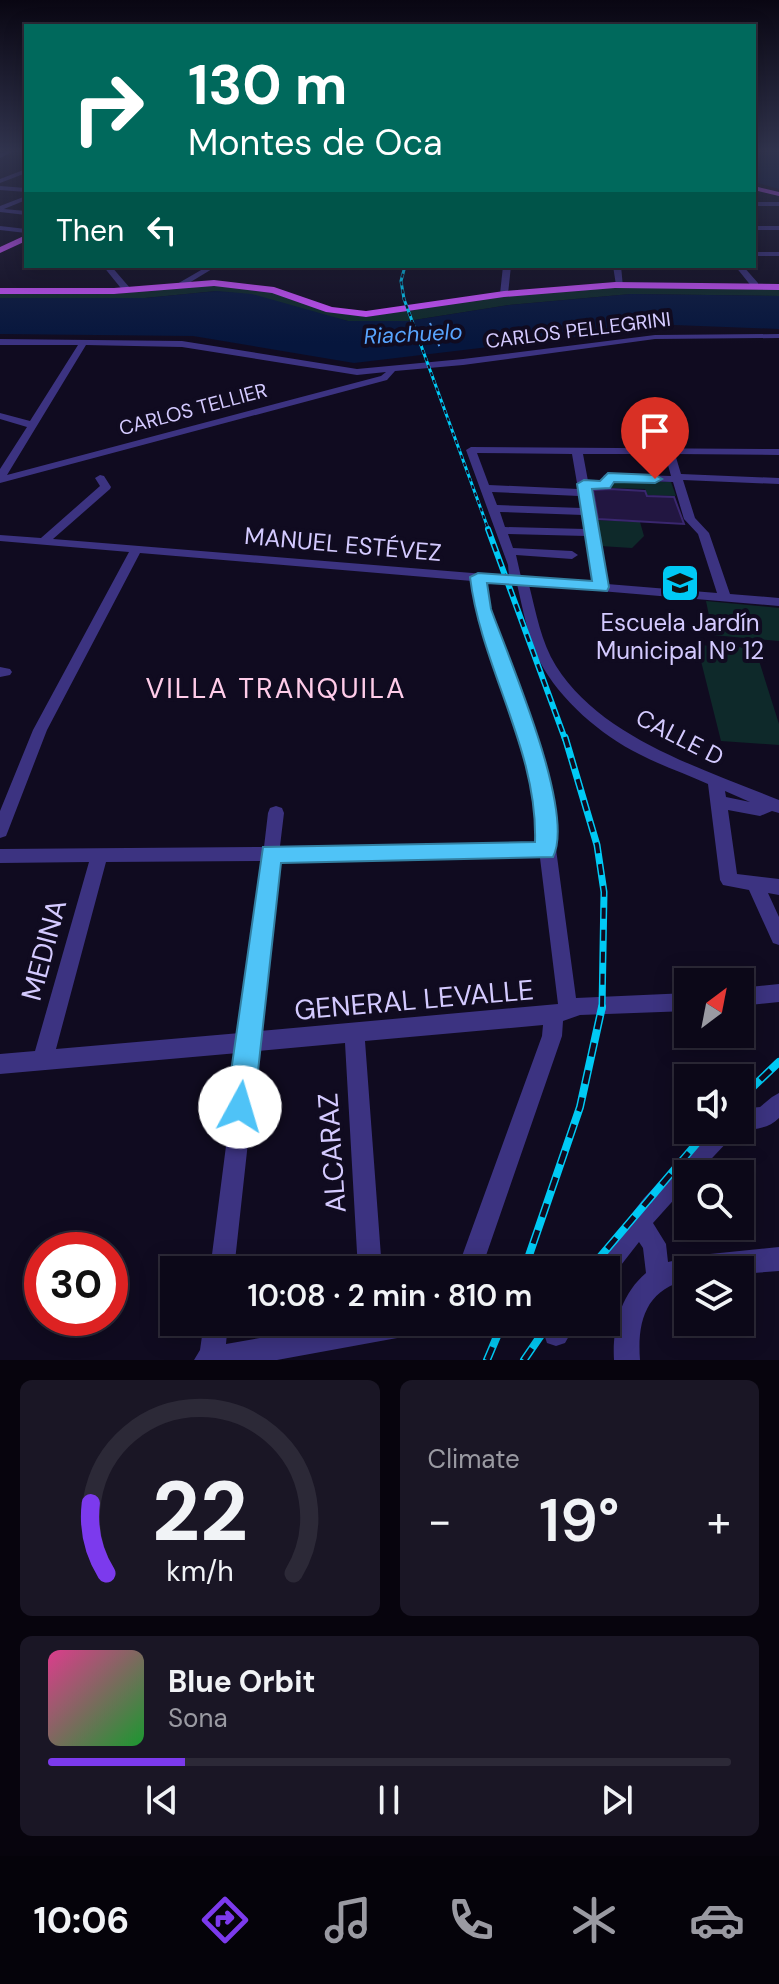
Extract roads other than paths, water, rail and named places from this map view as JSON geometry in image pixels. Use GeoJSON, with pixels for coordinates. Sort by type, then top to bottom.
{"type":"FeatureCollection","features":[{"type":"Feature","properties":{"kind":"main road"},"geometry":{"type":"LineString","coordinates":[[0,250],[24,239]]}},
{"type":"Feature","properties":{"kind":"main road"},"geometry":{"type":"LineString","coordinates":[[0,291],[127,290],[214,283],[267,288],[330,310],[359,314],[504,294],[620,285],[779,287]]}},
{"type":"Feature","properties":{"kind":"street"},"geometry":{"type":"LineString","coordinates":[[0,228],[24,231]]}},
{"type":"Feature","properties":{"kind":"street"},"geometry":{"type":"LineString","coordinates":[[756,228],[779,228]]}},
{"type":"Feature","properties":{"kind":"street"},"geometry":{"type":"LineString","coordinates":[[756,254],[779,254]]}},
{"type":"Feature","properties":{"kind":"street"},"geometry":{"type":"LineString","coordinates":[[109,268],[127,290]]}},
{"type":"Feature","properties":{"kind":"street"},"geometry":{"type":"LineString","coordinates":[[181,284],[209,268]]}},
{"type":"Feature","properties":{"kind":"street"},"geometry":{"type":"LineString","coordinates":[[504,294],[507,268]]}},
{"type":"Feature","properties":{"kind":"street"},"geometry":{"type":"LineString","coordinates":[[617,268],[620,285]]}},
{"type":"Feature","properties":{"kind":"street"},"geometry":{"type":"LineString","coordinates":[[741,268],[755,285]]}},
{"type":"Feature","properties":{"kind":"street","name":"CARLOS PELLEGRINI"},"geometry":{"type":"LineString","coordinates":[[0,342],[182,344],[339,371],[391,369],[655,337],[779,336]]}},
{"type":"Feature","properties":{"kind":"street"},"geometry":{"type":"LineString","coordinates":[[0,479],[84,342]]}},
{"type":"Feature","properties":{"kind":"street","name":"CARLOS TELLIER"},"geometry":{"type":"LineString","coordinates":[[0,479],[384,378],[390,375],[391,369]]}},
{"type":"Feature","properties":{"kind":"street"},"geometry":{"type":"LineString","coordinates":[[0,416],[32,425]]}},
{"type":"Feature","properties":{"kind":"street","name":"CALLE D"},"geometry":{"type":"LineString","coordinates":[[577,451],[471,450],[544,653],[563,685],[625,738],[716,782],[775,806]]}},
{"type":"Feature","properties":{"kind":"street"},"geometry":{"type":"LineString","coordinates":[[601,587],[577,451],[779,452]]}},
{"type":"Feature","properties":{"kind":"street"},"geometry":{"type":"LineString","coordinates":[[669,451],[690,519],[703,533],[725,598]]}},
{"type":"Feature","properties":{"kind":"street"},"geometry":{"type":"LineString","coordinates":[[484,488],[584,489],[605,485],[608,477],[779,481]]}},
{"type":"Feature","properties":{"kind":"street"},"geometry":{"type":"LineString","coordinates":[[44,541],[106,487],[100,478]]}},
{"type":"Feature","properties":{"kind":"street"},"geometry":{"type":"LineString","coordinates":[[491,508],[589,512]]}},
{"type":"Feature","properties":{"kind":"street"},"geometry":{"type":"LineString","coordinates":[[500,530],[593,533]]}},
{"type":"Feature","properties":{"kind":"street","name":"MANUEL ESTÉVEZ"},"geometry":{"type":"LineString","coordinates":[[0,538],[779,602]]}},
{"type":"Feature","properties":{"kind":"street"},"geometry":{"type":"LineString","coordinates":[[0,831],[40,730],[136,550]]}},
{"type":"Feature","properties":{"kind":"street"},"geometry":{"type":"LineString","coordinates":[[508,551],[572,555]]}},
{"type":"Feature","properties":{"kind":"street"},"geometry":{"type":"LineString","coordinates":[[474,1256],[560,1012],[545,851],[546,819],[537,767],[482,609],[478,577]]}},
{"type":"Feature","properties":{"kind":"street"},"geometry":{"type":"LineString","coordinates":[[716,782],[729,880],[779,887]]}},
{"type":"Feature","properties":{"kind":"street"},"geometry":{"type":"LineString","coordinates":[[719,802],[760,810],[775,806]]}},
{"type":"Feature","properties":{"kind":"street"},"geometry":{"type":"LineString","coordinates":[[224,1256],[276,813]]}},
{"type":"Feature","properties":{"kind":"street"},"geometry":{"type":"LineString","coordinates":[[0,856],[545,851]]}},
{"type":"Feature","properties":{"kind":"street","name":"MEDINA"},"geometry":{"type":"LineString","coordinates":[[43,1060],[99,856]]}},
{"type":"Feature","properties":{"kind":"street"},"geometry":{"type":"LineString","coordinates":[[755,884],[779,937]]}},
{"type":"Feature","properties":{"kind":"street"},"geometry":{"type":"LineString","coordinates":[[754,996],[779,993]]}},
{"type":"Feature","properties":{"kind":"street","name":"GENERAL LEVALLE"},"geometry":{"type":"LineString","coordinates":[[0,1064],[674,1003]]}},
{"type":"Feature","properties":{"kind":"street","name":"ALCARAZ"},"geometry":{"type":"LineString","coordinates":[[354,1033],[369,1256]]}},
{"type":"Feature","properties":{"kind":"street"},"geometry":{"type":"LineString","coordinates":[[754,1115],[775,1108]]}},
{"type":"Feature","properties":{"kind":"street"},"geometry":{"type":"LineString","coordinates":[[614,1256],[708,1144]]}},
{"type":"Feature","properties":{"kind":"street"},"geometry":{"type":"LineString","coordinates":[[627,1360],[625,1338],[629,1318],[652,1284],[654,1244],[639,1223]]}},
{"type":"Feature","properties":{"kind":"street"},"geometry":{"type":"LineString","coordinates":[[652,1284],[681,1271],[779,1259]]}},
{"type":"Feature","properties":{"kind":"street"},"geometry":{"type":"LineString","coordinates":[[214,1336],[210,1360],[326,1336]]}},
{"type":"Feature","properties":{"kind":"water","name":"Riachuelo"},"geometry":{"type":"Polygon","coordinates":[[[217,291],[252,294],[348,321],[408,321],[509,305],[631,294],[779,296],[779,329],[674,325],[354,363],[193,336],[0,334],[0,298],[145,298],[217,291]]]}},
{"type":"Feature","properties":{"kind":"railway"},"geometry":{"type":"LineString","coordinates":[[404,268],[401,281],[404,299],[489,531]]}},
{"type":"Feature","properties":{"kind":"railway"},"geometry":{"type":"LineString","coordinates":[[488,529],[565,739]]}},
{"type":"Feature","properties":{"kind":"railway"},"geometry":{"type":"LineString","coordinates":[[565,737],[597,845],[604,892],[602,1009]]}},
{"type":"Feature","properties":{"kind":"railway"},"geometry":{"type":"LineString","coordinates":[[529,1256],[580,1107],[602,1007]]}},
{"type":"Feature","properties":{"kind":"railway"},"geometry":{"type":"LineString","coordinates":[[754,1086],[779,1062]]}},
{"type":"Feature","properties":{"kind":"railway"},"geometry":{"type":"LineString","coordinates":[[601,1256],[696,1144]]}},
{"type":"Feature","properties":{"kind":"railway"},"geometry":{"type":"LineString","coordinates":[[487,1360],[497,1336]]}},
{"type":"Feature","properties":{"kind":"railway"},"geometry":{"type":"LineString","coordinates":[[524,1360],[540,1336]]}},
{"type":"Feature","properties":{"kind":"place","name":"Escuela Jardín Municipal Nº 12"},"geometry":{"type":"Point","coordinates":[680,583]}},
{"type":"Feature","properties":{"kind":"district","name":"VILLA TRANQUILA"},"geometry":{"type":"Point","coordinates":[276,688]}}]}
